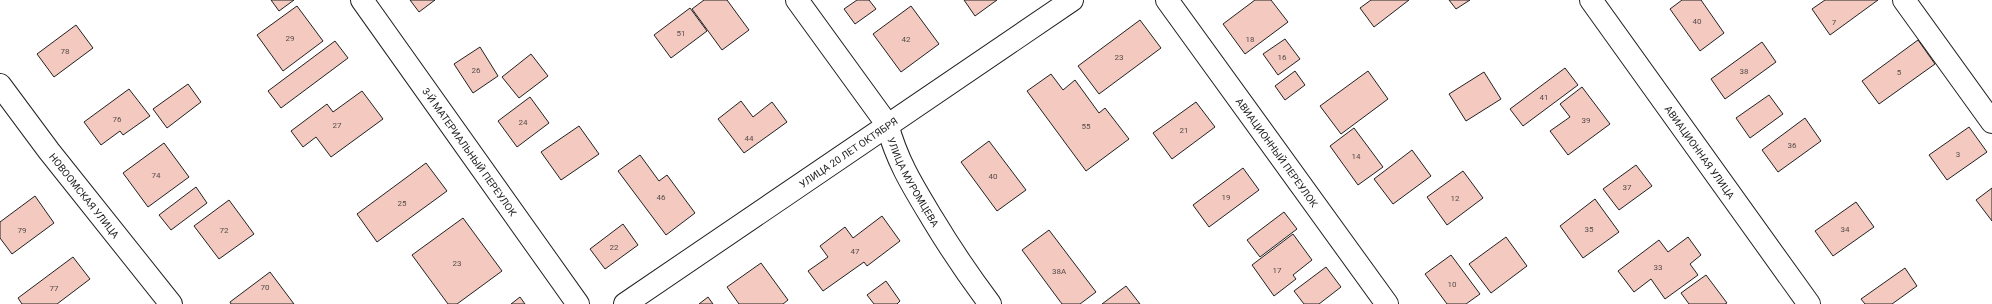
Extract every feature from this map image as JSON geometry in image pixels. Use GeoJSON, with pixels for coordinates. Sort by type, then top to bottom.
{"type":"FeatureCollection","features":[{"type":"Feature","properties":{"kind":"street","name":"3-Й МАТЕРИАЛЬНЫЙ ПЕРЕУЛОК"},"geometry":{"type":"LineString","coordinates":[[362,0],[578,304]]}},
{"type":"Feature","properties":{"kind":"street","name":"УЛИЦА МУРОМЦЕВА"},"geometry":{"type":"LineString","coordinates":[[797,0],[887,124],[893,147],[904,173],[959,263],[990,304]]}},
{"type":"Feature","properties":{"kind":"street","name":"УЛИЦА 20 ЛЕТ ОКТЯБРЯ"},"geometry":{"type":"LineString","coordinates":[[625,304],[887,124],[1072,0]]}},
{"type":"Feature","properties":{"kind":"street","name":"АВИАЦИОННЫЙ ПЕРЕУЛОК"},"geometry":{"type":"LineString","coordinates":[[1167,0],[1387,304]]}},
{"type":"Feature","properties":{"kind":"street","name":"АВИАЦИОННАЯ УЛИЦА"},"geometry":{"type":"LineString","coordinates":[[1591,0],[1809,304]]}},
{"type":"Feature","properties":{"kind":"street"},"geometry":{"type":"LineString","coordinates":[[1904,0],[1992,122]]}},
{"type":"Feature","properties":{"kind":"street","name":"НОВООМСКАЯ УЛИЦА"},"geometry":{"type":"LineString","coordinates":[[0,85],[49,151],[171,304]]}},
{"type":"Feature","properties":{"kind":"building"},"geometry":{"type":"Polygon","coordinates":[[[271,0],[294,0],[279,11],[271,0]]]}},
{"type":"Feature","properties":{"kind":"building"},"geometry":{"type":"Polygon","coordinates":[[[410,0],[435,0],[419,12],[410,0]]]}},
{"type":"Feature","properties":{"kind":"building"},"geometry":{"type":"Polygon","coordinates":[[[704,0],[727,0],[749,30],[722,50],[692,9],[704,0]]]}},
{"type":"Feature","properties":{"kind":"building"},"geometry":{"type":"Polygon","coordinates":[[[857,0],[869,0],[876,9],[855,24],[844,9],[857,0]]]}},
{"type":"Feature","properties":{"kind":"building"},"geometry":{"type":"Polygon","coordinates":[[[964,0],[997,0],[975,16],[964,0]]]}},
{"type":"Feature","properties":{"kind":"building"},"geometry":{"type":"Polygon","coordinates":[[[1255,0],[1271,0],[1288,22],[1245,54],[1223,24],[1255,0]]]}},
{"type":"Feature","properties":{"kind":"building"},"geometry":{"type":"Polygon","coordinates":[[[1371,0],[1409,0],[1374,27],[1360,8],[1371,0]]]}},
{"type":"Feature","properties":{"kind":"building"},"geometry":{"type":"Polygon","coordinates":[[[1449,0],[1470,0],[1456,9],[1449,0]]]}},
{"type":"Feature","properties":{"kind":"building"},"geometry":{"type":"Polygon","coordinates":[[[1682,0],[1701,0],[1724,33],[1700,51],[1670,9],[1682,0]]]}},
{"type":"Feature","properties":{"kind":"building"},"geometry":{"type":"Polygon","coordinates":[[[1825,0],[1878,0],[1830,35],[1812,9],[1825,0]]]}},
{"type":"Feature","properties":{"kind":"building"},"geometry":{"type":"Polygon","coordinates":[[[297,6],[323,41],[283,71],[257,35],[297,6]]]}},
{"type":"Feature","properties":{"kind":"building"},"geometry":{"type":"Polygon","coordinates":[[[911,6],[939,44],[901,72],[873,34],[911,6]]]}},
{"type":"Feature","properties":{"kind":"building"},"geometry":{"type":"Polygon","coordinates":[[[690,8],[707,31],[671,58],[654,35],[690,8]]]}},
{"type":"Feature","properties":{"kind":"building"},"geometry":{"type":"Polygon","coordinates":[[[1140,20],[1161,48],[1099,94],[1078,66],[1140,20]]]}},
{"type":"Feature","properties":{"kind":"building"},"geometry":{"type":"Polygon","coordinates":[[[76,25],[93,48],[54,77],[37,54],[76,25]]]}},
{"type":"Feature","properties":{"kind":"building"},"geometry":{"type":"Polygon","coordinates":[[[1285,39],[1300,59],[1278,75],[1263,54],[1285,39]]]}},
{"type":"Feature","properties":{"kind":"building"},"geometry":{"type":"Polygon","coordinates":[[[1918,40],[1935,64],[1879,104],[1862,81],[1918,40]]]}},
{"type":"Feature","properties":{"kind":"building"},"geometry":{"type":"Polygon","coordinates":[[[335,41],[348,58],[281,108],[268,91],[335,41]]]}},
{"type":"Feature","properties":{"kind":"building"},"geometry":{"type":"Polygon","coordinates":[[[1762,42],[1776,62],[1725,99],[1711,79],[1762,42]]]}},
{"type":"Feature","properties":{"kind":"building"},"geometry":{"type":"Polygon","coordinates":[[[480,47],[498,76],[473,93],[454,64],[480,47]]]}},
{"type":"Feature","properties":{"kind":"building"},"geometry":{"type":"Polygon","coordinates":[[[531,54],[548,76],[519,98],[502,77],[531,54]]]}},
{"type":"Feature","properties":{"kind":"building"},"geometry":{"type":"Polygon","coordinates":[[[1565,68],[1578,85],[1523,126],[1510,109],[1565,68]]]}},
{"type":"Feature","properties":{"kind":"building"},"geometry":{"type":"Polygon","coordinates":[[[1295,71],[1305,85],[1285,100],[1275,86],[1295,71]]]}},
{"type":"Feature","properties":{"kind":"building"},"geometry":{"type":"Polygon","coordinates":[[[1368,71],[1388,99],[1341,134],[1320,106],[1368,71]]]}},
{"type":"Feature","properties":{"kind":"building"},"geometry":{"type":"Polygon","coordinates":[[[1484,72],[1501,99],[1466,121],[1449,94],[1484,72]]]}},
{"type":"Feature","properties":{"kind":"building"},"geometry":{"type":"Polygon","coordinates":[[[1051,74],[1063,90],[1075,80],[1099,113],[1105,108],[1129,139],[1086,171],[1027,91],[1051,74]]]}},
{"type":"Feature","properties":{"kind":"building"},"geometry":{"type":"Polygon","coordinates":[[[188,84],[201,102],[167,128],[153,109],[188,84]]]}},
{"type":"Feature","properties":{"kind":"building"},"geometry":{"type":"Polygon","coordinates":[[[1582,87],[1610,124],[1568,155],[1550,131],[1570,117],[1560,104],[1582,87]]]}},
{"type":"Feature","properties":{"kind":"building"},"geometry":{"type":"Polygon","coordinates":[[[129,89],[150,116],[123,135],[120,131],[101,145],[84,122],[129,89]]]}},
{"type":"Feature","properties":{"kind":"building"},"geometry":{"type":"Polygon","coordinates":[[[362,91],[383,119],[331,157],[316,137],[303,147],[291,131],[327,104],[333,112],[362,91]]]}},
{"type":"Feature","properties":{"kind":"building"},"geometry":{"type":"Polygon","coordinates":[[[1769,95],[1783,114],[1750,138],[1736,118],[1769,95]]]}},
{"type":"Feature","properties":{"kind":"building"},"geometry":{"type":"Polygon","coordinates":[[[530,97],[549,123],[517,147],[498,121],[530,97]]]}},
{"type":"Feature","properties":{"kind":"building"},"geometry":{"type":"Polygon","coordinates":[[[741,101],[753,117],[772,102],[787,122],[744,153],[718,119],[741,101]]]}},
{"type":"Feature","properties":{"kind":"building"},"geometry":{"type":"Polygon","coordinates":[[[1196,102],[1215,127],[1172,159],[1153,133],[1196,102]]]}},
{"type":"Feature","properties":{"kind":"building"},"geometry":{"type":"Polygon","coordinates":[[[1805,118],[1821,141],[1778,172],[1762,150],[1805,118]]]}},
{"type":"Feature","properties":{"kind":"building"},"geometry":{"type":"Polygon","coordinates":[[[579,126],[599,154],[561,180],[541,152],[579,126]]]}},
{"type":"Feature","properties":{"kind":"building"},"geometry":{"type":"Polygon","coordinates":[[[1969,127],[1987,152],[1947,180],[1929,155],[1969,127]]]}},
{"type":"Feature","properties":{"kind":"building"},"geometry":{"type":"Polygon","coordinates":[[[1354,128],[1383,167],[1358,185],[1330,146],[1354,128]]]}},
{"type":"Feature","properties":{"kind":"building"},"geometry":{"type":"Polygon","coordinates":[[[989,141],[1026,190],[997,211],[961,162],[989,141]]]}},
{"type":"Feature","properties":{"kind":"building"},"geometry":{"type":"Polygon","coordinates":[[[164,143],[189,177],[148,207],[123,173],[164,143]]]}},
{"type":"Feature","properties":{"kind":"building"},"geometry":{"type":"Polygon","coordinates":[[[1412,150],[1431,176],[1393,204],[1374,179],[1412,150]]]}},
{"type":"Feature","properties":{"kind":"building"},"geometry":{"type":"Polygon","coordinates":[[[640,155],[659,181],[667,175],[695,213],[666,235],[618,171],[640,155]]]}},
{"type":"Feature","properties":{"kind":"building"},"geometry":{"type":"Polygon","coordinates":[[[426,163],[447,191],[377,242],[357,214],[426,163]]]}},
{"type":"Feature","properties":{"kind":"building"},"geometry":{"type":"Polygon","coordinates":[[[1636,165],[1652,186],[1619,210],[1603,189],[1636,165]]]}},
{"type":"Feature","properties":{"kind":"building"},"geometry":{"type":"Polygon","coordinates":[[[1243,168],[1259,190],[1209,227],[1193,205],[1243,168]]]}},
{"type":"Feature","properties":{"kind":"building"},"geometry":{"type":"Polygon","coordinates":[[[1463,171],[1483,198],[1447,225],[1427,197],[1463,171]]]}},
{"type":"Feature","properties":{"kind":"building"},"geometry":{"type":"Polygon","coordinates":[[[196,187],[207,203],[171,230],[159,215],[196,187]]]}},
{"type":"Feature","properties":{"kind":"building"},"geometry":{"type":"Polygon","coordinates":[[[1992,188],[1992,221],[1976,200],[1992,188]]]}},
{"type":"Feature","properties":{"kind":"building"},"geometry":{"type":"Polygon","coordinates":[[[35,196],[54,223],[12,254],[0,238],[0,222],[35,196]]]}},
{"type":"Feature","properties":{"kind":"building"},"geometry":{"type":"Polygon","coordinates":[[[1595,199],[1619,232],[1583,258],[1560,226],[1595,199]]]}},
{"type":"Feature","properties":{"kind":"building"},"geometry":{"type":"Polygon","coordinates":[[[229,200],[254,234],[219,259],[194,226],[229,200]]]}},
{"type":"Feature","properties":{"kind":"building"},"geometry":{"type":"Polygon","coordinates":[[[1856,202],[1874,227],[1833,256],[1815,231],[1856,202]]]}},
{"type":"Feature","properties":{"kind":"building"},"geometry":{"type":"Polygon","coordinates":[[[1284,212],[1297,229],[1260,257],[1247,240],[1284,212]]]}},
{"type":"Feature","properties":{"kind":"building"},"geometry":{"type":"Polygon","coordinates":[[[882,216],[900,241],[867,266],[864,262],[823,291],[808,271],[828,257],[820,246],[845,227],[853,238],[882,216]]]}},
{"type":"Feature","properties":{"kind":"building"},"geometry":{"type":"Polygon","coordinates":[[[463,218],[502,271],[457,304],[448,304],[412,255],[463,218]]]}},
{"type":"Feature","properties":{"kind":"building"},"geometry":{"type":"Polygon","coordinates":[[[623,224],[638,245],[605,269],[590,249],[623,224]]]}},
{"type":"Feature","properties":{"kind":"building"},"geometry":{"type":"Polygon","coordinates":[[[1049,230],[1096,292],[1080,304],[1062,304],[1022,250],[1049,230]]]}},
{"type":"Feature","properties":{"kind":"building"},"geometry":{"type":"Polygon","coordinates":[[[1293,234],[1312,260],[1293,275],[1296,279],[1274,296],[1252,265],[1293,234]]]}},
{"type":"Feature","properties":{"kind":"building"},"geometry":{"type":"Polygon","coordinates":[[[1506,237],[1527,266],[1491,293],[1469,264],[1506,237]]]}},
{"type":"Feature","properties":{"kind":"building"},"geometry":{"type":"Polygon","coordinates":[[[1688,237],[1701,255],[1690,264],[1698,275],[1665,299],[1651,279],[1634,292],[1618,271],[1659,240],[1668,252],[1688,237]]]}},
{"type":"Feature","properties":{"kind":"building"},"geometry":{"type":"Polygon","coordinates":[[[1451,255],[1480,294],[1466,304],[1447,304],[1425,274],[1451,255]]]}},
{"type":"Feature","properties":{"kind":"building"},"geometry":{"type":"Polygon","coordinates":[[[73,257],[90,279],[57,304],[22,304],[18,298],[73,257]]]}},
{"type":"Feature","properties":{"kind":"building"},"geometry":{"type":"Polygon","coordinates":[[[761,263],[788,300],[783,304],[739,304],[727,287],[761,263]]]}},
{"type":"Feature","properties":{"kind":"building"},"geometry":{"type":"Polygon","coordinates":[[[1326,267],[1341,287],[1319,304],[1304,304],[1294,291],[1326,267]]]}},
{"type":"Feature","properties":{"kind":"building"},"geometry":{"type":"Polygon","coordinates":[[[1905,268],[1917,286],[1892,304],[1865,304],[1861,299],[1905,268]]]}},
{"type":"Feature","properties":{"kind":"building"},"geometry":{"type":"Polygon","coordinates":[[[270,272],[294,304],[231,304],[230,302],[270,272]]]}},
{"type":"Feature","properties":{"kind":"building"},"geometry":{"type":"Polygon","coordinates":[[[1706,275],[1727,303],[1689,304],[1681,293],[1706,275]]]}},
{"type":"Feature","properties":{"kind":"building"},"geometry":{"type":"Polygon","coordinates":[[[886,281],[900,301],[897,304],[874,304],[867,295],[886,281]]]}},
{"type":"Feature","properties":{"kind":"building"},"geometry":{"type":"Polygon","coordinates":[[[1126,286],[1140,304],[1102,304],[1126,286]]]}},
{"type":"Feature","properties":{"kind":"building"},"geometry":{"type":"Polygon","coordinates":[[[520,297],[525,304],[511,304],[520,297]]]}},
{"type":"Feature","properties":{"kind":"building"},"geometry":{"type":"Polygon","coordinates":[[[708,297],[713,304],[699,304],[708,297]]]}}]}
